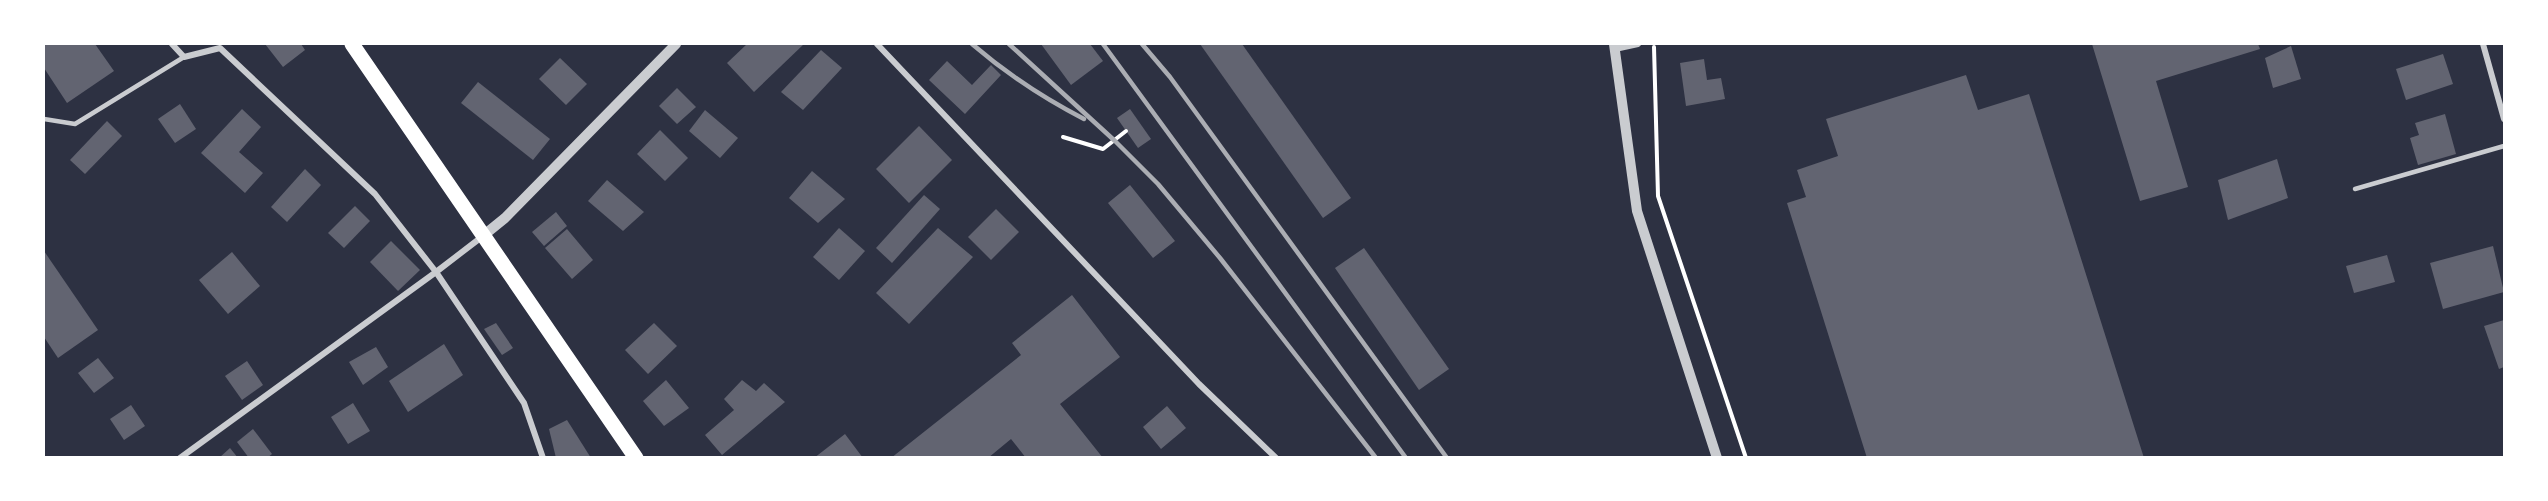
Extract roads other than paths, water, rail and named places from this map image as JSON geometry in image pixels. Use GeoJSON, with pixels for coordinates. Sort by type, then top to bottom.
{"type":"FeatureCollection","features":[{"type":"Feature","properties":{"kind":"main road"},"geometry":{"type":"LineString","coordinates":[[352,44],[636,458]]}},
{"type":"Feature","properties":{"kind":"street"},"geometry":{"type":"LineString","coordinates":[[172,44],[184,57],[220,48],[375,194],[436,273],[524,403],[543,458]]}},
{"type":"Feature","properties":{"kind":"street"},"geometry":{"type":"LineString","coordinates":[[180,458],[436,273],[505,218],[676,44]]}},
{"type":"Feature","properties":{"kind":"street"},"geometry":{"type":"LineString","coordinates":[[877,44],[1199,384],[1276,458]]}},
{"type":"Feature","properties":{"kind":"street"},"geometry":{"type":"LineString","coordinates":[[1638,44],[1614,46],[1637,211],[1717,458]]}},
{"type":"Feature","properties":{"kind":"street"},"geometry":{"type":"LineString","coordinates":[[2482,44],[2505,119]]}},
{"type":"Feature","properties":{"kind":"lane"},"geometry":{"type":"LineString","coordinates":[[44,119],[75,124],[184,57]]}},
{"type":"Feature","properties":{"kind":"lane"},"geometry":{"type":"LineString","coordinates":[[2355,189],[2505,146]]}},
{"type":"Feature","properties":{"kind":"railway"},"geometry":{"type":"LineString","coordinates":[[972,44],[1026,85],[1084,119]]}},
{"type":"Feature","properties":{"kind":"railway"},"geometry":{"type":"LineString","coordinates":[[1009,44],[1115,141],[1158,184],[1220,258],[1376,458]]}},
{"type":"Feature","properties":{"kind":"railway"},"geometry":{"type":"LineString","coordinates":[[1103,44],[1406,458]]}},
{"type":"Feature","properties":{"kind":"railway"},"geometry":{"type":"LineString","coordinates":[[1142,44],[1170,77],[1447,458]]}}]}
